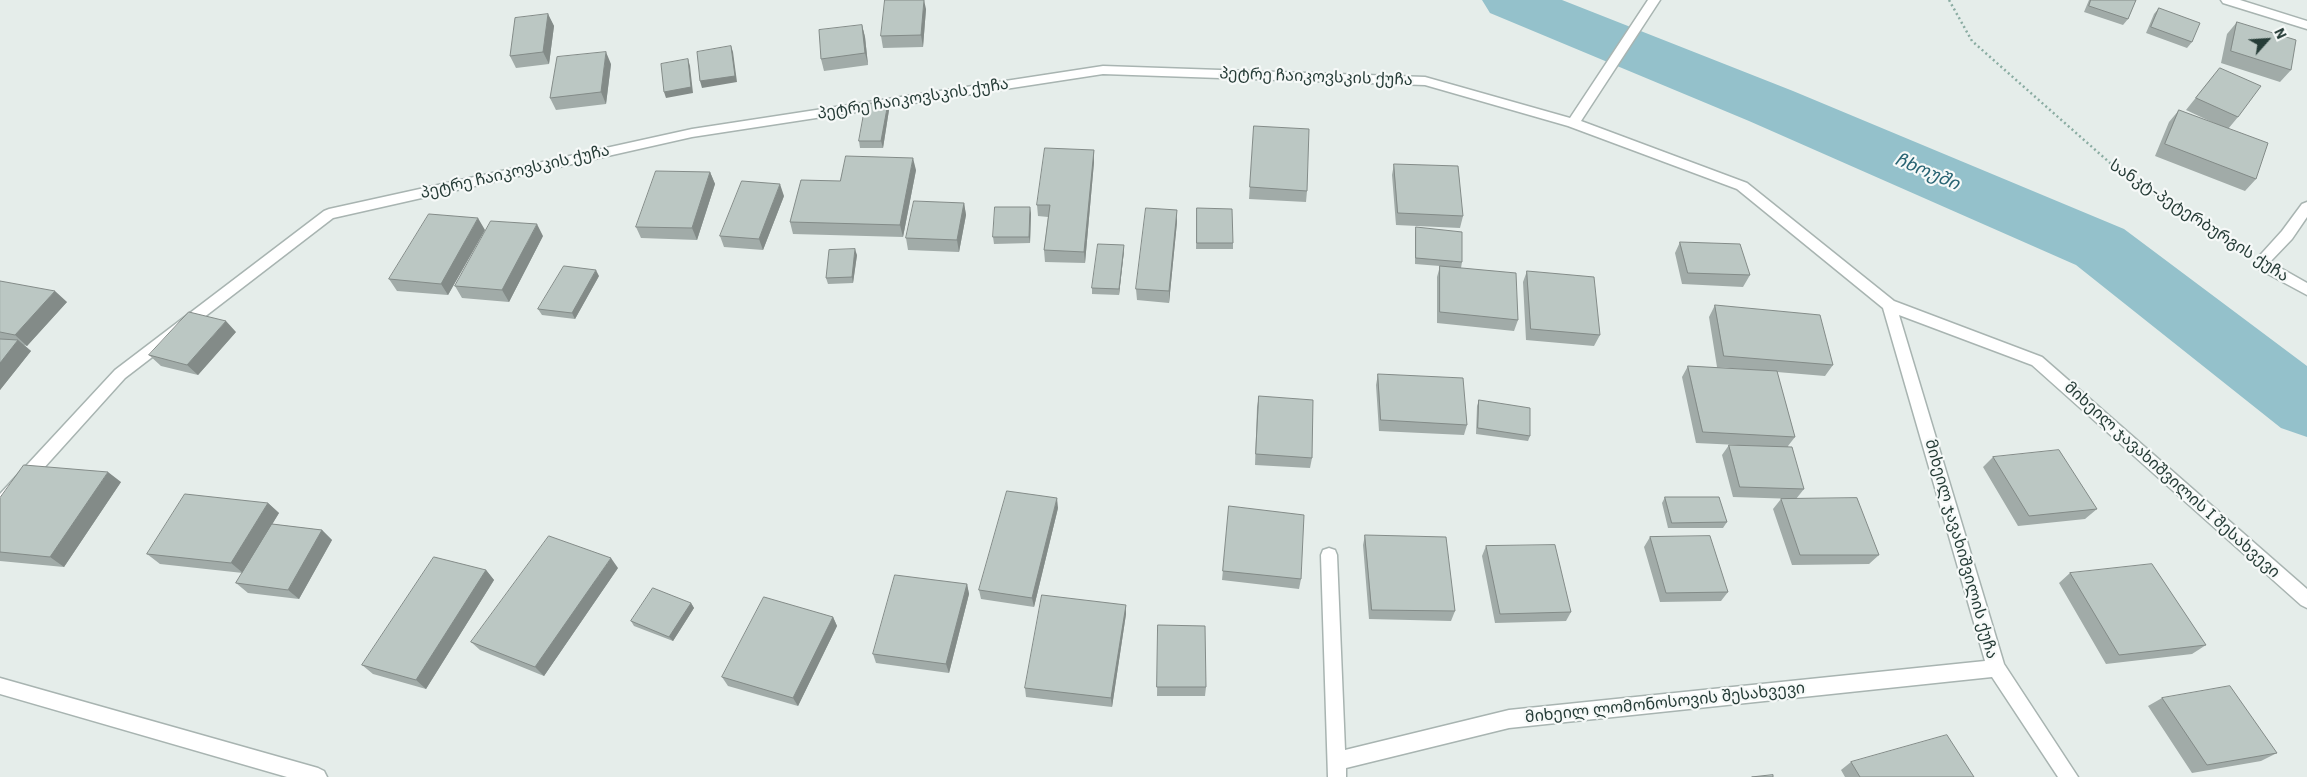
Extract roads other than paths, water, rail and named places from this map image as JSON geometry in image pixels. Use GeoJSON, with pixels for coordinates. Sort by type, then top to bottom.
{"type":"FeatureCollection","features":[{"type":"Feature","properties":{"kind":"street"},"geometry":{"type":"LineString","coordinates":[[1573,124],[1654,0]]}},
{"type":"Feature","properties":{"kind":"street"},"geometry":{"type":"LineString","coordinates":[[2226,0],[2307,25]]}},
{"type":"Feature","properties":{"kind":"street","name":"პეტრე ჩაიკოვსკის ქუჩა"},"geometry":{"type":"LineString","coordinates":[[0,506],[120,374],[329,214],[692,133],[1103,70],[1425,81],[1573,124],[1742,186],[1888,305],[2037,361]]}},
{"type":"Feature","properties":{"kind":"street","name":"სანკტ-პეტერბურგის ქუჩა"},"geometry":{"type":"LineString","coordinates":[[2307,207],[2287,235],[2260,263],[2307,290]]}},
{"type":"Feature","properties":{"kind":"street","name":"მიხეილ ჯავახიშვილის ქუჩა"},"geometry":{"type":"LineString","coordinates":[[1888,305],[1996,668],[2069,777]]}},
{"type":"Feature","properties":{"kind":"street","name":"მიხეილ ჯავახიშვილის I შესახვევი"},"geometry":{"type":"LineString","coordinates":[[2037,361],[2307,600]]}},
{"type":"Feature","properties":{"kind":"street"},"geometry":{"type":"LineString","coordinates":[[1328,556],[1337,769]]}},
{"type":"Feature","properties":{"kind":"street","name":"მიხეილ ლომონოსოვის შესახვევი"},"geometry":{"type":"LineString","coordinates":[[1337,769],[1509,719],[1996,668]]}},
{"type":"Feature","properties":{"kind":"street"},"geometry":{"type":"LineString","coordinates":[[0,686],[318,777]]}},
{"type":"Feature","properties":{"kind":"waterway","name":"ჩხოუში"},"geometry":{"type":"LineString","coordinates":[[1510,0],[1771,106],[2100,247],[2307,407]]}}]}
